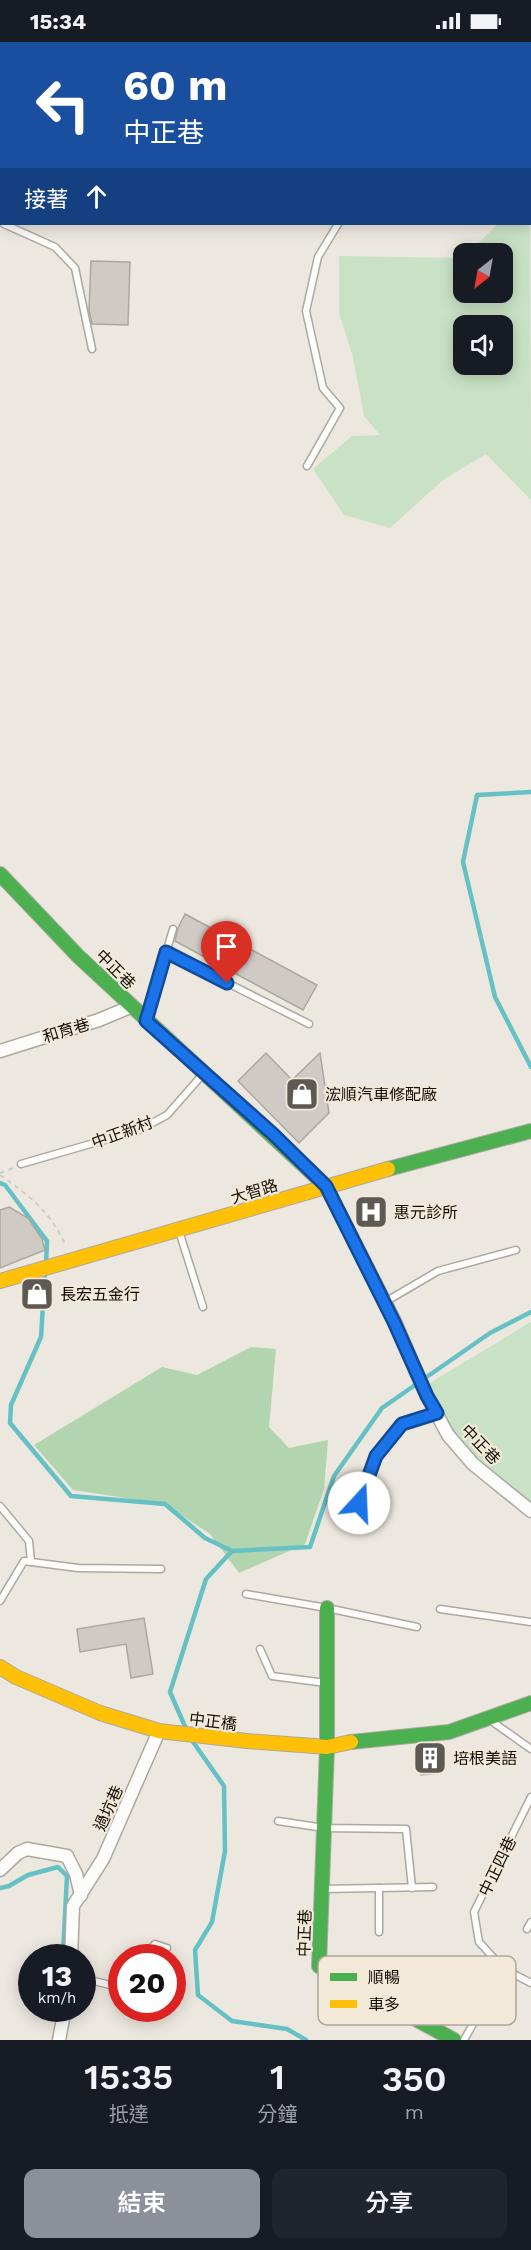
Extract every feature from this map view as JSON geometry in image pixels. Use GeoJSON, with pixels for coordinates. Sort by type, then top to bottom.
{"type":"FeatureCollection","features":[{"type":"Feature","properties":{"kind":"street","name":"中正巷"},"geometry":{"type":"LineString","coordinates":[[0,874],[130,1006],[273,1134],[326,1186],[448,1435],[473,1464],[531,1511]]}},
{"type":"Feature","properties":{"kind":"street","name":"和育巷"},"geometry":{"type":"LineString","coordinates":[[0,1051],[99,1020],[130,1006]]}},
{"type":"Feature","properties":{"kind":"street","name":"大智路"},"geometry":{"type":"LineString","coordinates":[[0,1281],[74,1262],[326,1186],[531,1131]]}},
{"type":"Feature","properties":{"kind":"street","name":"中正巷"},"geometry":{"type":"LineString","coordinates":[[319,1956],[327,1747],[327,1608]]}},
{"type":"Feature","properties":{"kind":"street"},"geometry":{"type":"LineString","coordinates":[[0,1667],[16,1677],[100,1713],[159,1731]]}},
{"type":"Feature","properties":{"kind":"street"},"geometry":{"type":"LineString","coordinates":[[327,1747],[356,1741],[449,1732],[531,1703]]}},
{"type":"Feature","properties":{"kind":"street","name":"中正橋"},"geometry":{"type":"LineString","coordinates":[[159,1731],[327,1747]]}},
{"type":"Feature","properties":{"kind":"street","name":"過坑巷"},"geometry":{"type":"LineString","coordinates":[[71,1944],[73,1906],[103,1859],[159,1731]]}},
{"type":"Feature","properties":{"kind":"street"},"geometry":{"type":"LineString","coordinates":[[0,1870],[18,1853],[27,1849],[67,1856],[76,1874],[81,1895]]}},
{"type":"Feature","properties":{"kind":"street"},"geometry":{"type":"LineString","coordinates":[[59,2040],[62,2022]]}},
{"type":"Feature","properties":{"kind":"street","name":"中正巷"},"geometry":{"type":"LineString","coordinates":[[427,2025],[454,2040]]}},
{"type":"Feature","properties":{"kind":"lane"},"geometry":{"type":"LineString","coordinates":[[8,225],[55,247],[75,268],[92,348]]}},
{"type":"Feature","properties":{"kind":"lane"},"geometry":{"type":"LineString","coordinates":[[307,466],[340,408],[323,388],[306,311],[318,257],[337,225]]}},
{"type":"Feature","properties":{"kind":"lane"},"geometry":{"type":"LineString","coordinates":[[146,1021],[173,929]]}},
{"type":"Feature","properties":{"kind":"lane"},"geometry":{"type":"LineString","coordinates":[[166,952],[309,1024]]}},
{"type":"Feature","properties":{"kind":"lane","name":"中正新村"},"geometry":{"type":"LineString","coordinates":[[21,1164],[139,1130],[167,1115],[204,1072]]}},
{"type":"Feature","properties":{"kind":"lane"},"geometry":{"type":"LineString","coordinates":[[179,1230],[203,1307]]}},
{"type":"Feature","properties":{"kind":"lane"},"geometry":{"type":"LineString","coordinates":[[384,1303],[438,1271],[516,1250]]}},
{"type":"Feature","properties":{"kind":"lane"},"geometry":{"type":"LineString","coordinates":[[359,1503],[376,1456],[402,1424],[437,1413]]}},
{"type":"Feature","properties":{"kind":"lane"},"geometry":{"type":"LineString","coordinates":[[0,1506],[29,1541],[31,1562]]}},
{"type":"Feature","properties":{"kind":"lane"},"geometry":{"type":"LineString","coordinates":[[0,1601],[24,1561],[78,1568],[161,1569]]}},
{"type":"Feature","properties":{"kind":"lane"},"geometry":{"type":"LineString","coordinates":[[246,1594],[417,1627]]}},
{"type":"Feature","properties":{"kind":"lane"},"geometry":{"type":"LineString","coordinates":[[440,1609],[531,1622]]}},
{"type":"Feature","properties":{"kind":"lane"},"geometry":{"type":"LineString","coordinates":[[260,1649],[272,1676],[327,1683]]}},
{"type":"Feature","properties":{"kind":"lane"},"geometry":{"type":"LineString","coordinates":[[488,1719],[531,1749]]}},
{"type":"Feature","properties":{"kind":"lane","name":"中正四巷"},"geometry":{"type":"LineString","coordinates":[[492,1956],[479,1942],[474,1912],[531,1797]]}},
{"type":"Feature","properties":{"kind":"lane"},"geometry":{"type":"LineString","coordinates":[[278,1821],[324,1828],[406,1829],[412,1888]]}},
{"type":"Feature","properties":{"kind":"lane"},"geometry":{"type":"LineString","coordinates":[[322,1889],[433,1887]]}},
{"type":"Feature","properties":{"kind":"lane"},"geometry":{"type":"LineString","coordinates":[[379,1888],[380,1932]]}},
{"type":"Feature","properties":{"kind":"lane"},"geometry":{"type":"LineString","coordinates":[[527,1929],[531,1922]]}},
{"type":"Feature","properties":{"kind":"lane","name":"中正四巷"},"geometry":{"type":"LineString","coordinates":[[516,1975],[531,1983]]}},
{"type":"Feature","properties":{"kind":"lane"},"geometry":{"type":"LineString","coordinates":[[464,2040],[472,2025]]}},
{"type":"Feature","properties":{"kind":"path"},"geometry":{"type":"LineString","coordinates":[[21,1164],[0,1174],[33,1198],[57,1226],[74,1262]]}},
{"type":"Feature","properties":{"kind":"green space"},"geometry":{"type":"Polygon","coordinates":[[[497,225],[530,225],[531,500],[486,454],[443,480],[390,528],[344,515],[313,469],[352,436],[380,435],[364,416],[353,357],[339,313],[339,256],[453,258],[453,303],[513,303],[513,243],[478,243],[497,225]]]}},
{"type":"Feature","properties":{"kind":"green space"},"geometry":{"type":"Polygon","coordinates":[[[531,1322],[531,1511],[473,1464],[423,1387],[531,1322]]]}},
{"type":"Feature","properties":{"kind":"green space"},"geometry":{"type":"Polygon","coordinates":[[[251,1347],[276,1349],[269,1427],[289,1448],[328,1440],[324,1489],[305,1544],[239,1573],[210,1534],[165,1504],[73,1490],[34,1445],[162,1367],[197,1375],[251,1347]]]}},
{"type":"Feature","properties":{"kind":"building"},"geometry":{"type":"Polygon","coordinates":[[[91,261],[130,262],[128,325],[92,324],[89,310],[91,261]]]}},
{"type":"Feature","properties":{"kind":"building"},"geometry":{"type":"Polygon","coordinates":[[[185,914],[317,985],[303,1010],[175,941],[185,914]]]}},
{"type":"Feature","properties":{"kind":"building","name":"浤順汽車修配廠"},"geometry":{"type":"Polygon","coordinates":[[[266,1053],[292,1080],[320,1053],[329,1113],[299,1143],[238,1081],[266,1053]]]}},
{"type":"Feature","properties":{"kind":"building"},"geometry":{"type":"Polygon","coordinates":[[[9,1207],[28,1218],[42,1239],[45,1250],[0,1268],[0,1210],[9,1207]]]}},
{"type":"Feature","properties":{"kind":"building"},"geometry":{"type":"Polygon","coordinates":[[[144,1618],[153,1674],[131,1678],[126,1644],[80,1652],[77,1629],[144,1618]]]}},
{"type":"Feature","properties":{"kind":"building","name":"培根美語"},"geometry":{"type":"Polygon","coordinates":[[[438,1744],[441,1773],[421,1775],[418,1746],[438,1744]]]}},
{"type":"Feature","properties":{"kind":"waterway"},"geometry":{"type":"LineString","coordinates":[[531,792],[477,795],[463,862],[495,997],[531,1067]]}},
{"type":"Feature","properties":{"kind":"waterway"},"geometry":{"type":"LineString","coordinates":[[0,1183],[5,1185],[47,1241],[46,1265]]}},
{"type":"Feature","properties":{"kind":"waterway"},"geometry":{"type":"LineString","coordinates":[[45,1273],[41,1337],[11,1405],[10,1423],[71,1496],[165,1504],[205,1538],[232,1551]]}},
{"type":"Feature","properties":{"kind":"waterway"},"geometry":{"type":"LineString","coordinates":[[187,1731],[170,1692],[206,1579],[232,1551],[310,1547],[334,1476],[382,1408],[490,1333],[531,1312]]}},
{"type":"Feature","properties":{"kind":"waterway"},"geometry":{"type":"LineString","coordinates":[[191,1739],[224,1786],[225,1851],[212,1922],[195,1950],[198,1995],[232,2021],[287,2029],[306,2040]]}},
{"type":"Feature","properties":{"kind":"waterway"},"geometry":{"type":"LineString","coordinates":[[0,1888],[9,1886],[28,1875],[58,1867],[67,1876],[64,1944]]}},
{"type":"Feature","properties":{"kind":"traffic: fast"},"geometry":{"type":"LineString","coordinates":[[0,874],[78,956],[326,1186]]}},
{"type":"Feature","properties":{"kind":"traffic: fast"},"geometry":{"type":"LineString","coordinates":[[388,1169],[531,1131]]}},
{"type":"Feature","properties":{"kind":"traffic: fast"},"geometry":{"type":"LineString","coordinates":[[319,1956],[327,1747],[327,1608]]}},
{"type":"Feature","properties":{"kind":"traffic: fast"},"geometry":{"type":"LineString","coordinates":[[351,1742],[449,1732],[531,1703]]}},
{"type":"Feature","properties":{"kind":"traffic: fast"},"geometry":{"type":"LineString","coordinates":[[427,2025],[454,2040]]}},
{"type":"Feature","properties":{"kind":"traffic: slow"},"geometry":{"type":"LineString","coordinates":[[0,1281],[388,1169]]}},
{"type":"Feature","properties":{"kind":"traffic: slow"},"geometry":{"type":"LineString","coordinates":[[0,1667],[16,1677],[100,1713],[159,1731],[327,1747],[351,1742]]}},
{"type":"Feature","properties":{"kind":"place","name":"浤順汽車修配廠"},"geometry":{"type":"Point","coordinates":[302,1094]}},
{"type":"Feature","properties":{"kind":"place","name":"惠元診所"},"geometry":{"type":"Point","coordinates":[371,1212]}},
{"type":"Feature","properties":{"kind":"place","name":"長宏五金行"},"geometry":{"type":"Point","coordinates":[37,1294]}},
{"type":"Feature","properties":{"kind":"place","name":"培根美語"},"geometry":{"type":"Point","coordinates":[430,1758]}},
{"type":"Feature","properties":{"kind":"route"},"geometry":{"type":"LineString","coordinates":[[227,983],[166,952],[146,1021],[273,1134],[326,1186],[437,1413],[402,1424],[376,1456],[359,1503]]}}]}
